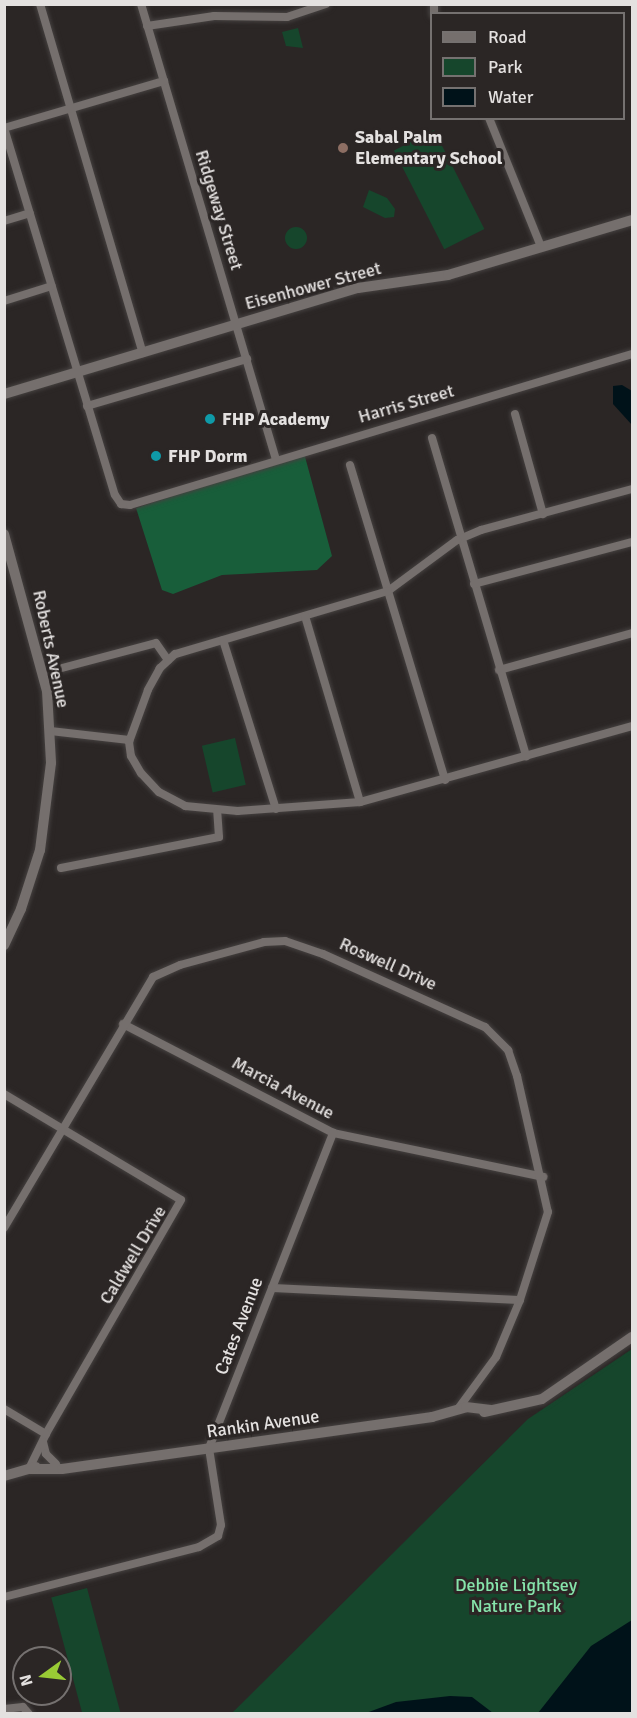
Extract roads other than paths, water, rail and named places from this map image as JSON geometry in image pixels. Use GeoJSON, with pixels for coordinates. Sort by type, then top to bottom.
{"type":"FeatureCollection","features":[{"type":"Feature","properties":{"kind":"street"},"geometry":{"type":"LineString","coordinates":[[40,4],[143,353]]}},
{"type":"Feature","properties":{"kind":"street","name":"Ridgeway Street"},"geometry":{"type":"LineString","coordinates":[[141,4],[276,459]]}},
{"type":"Feature","properties":{"kind":"street"},"geometry":{"type":"LineString","coordinates":[[147,26],[214,16],[260,19],[326,4]]}},
{"type":"Feature","properties":{"kind":"street"},"geometry":{"type":"LineString","coordinates":[[164,81],[4,128],[87,406],[246,358]]}},
{"type":"Feature","properties":{"kind":"street"},"geometry":{"type":"LineString","coordinates":[[490,120],[541,247]]}},
{"type":"Feature","properties":{"kind":"street"},"geometry":{"type":"LineString","coordinates":[[4,220],[30,213]]}},
{"type":"Feature","properties":{"kind":"street","name":"Eisenhower Street"},"geometry":{"type":"LineString","coordinates":[[4,394],[358,288],[448,275],[633,220]]}},
{"type":"Feature","properties":{"kind":"street"},"geometry":{"type":"LineString","coordinates":[[4,301],[52,286]]}},
{"type":"Feature","properties":{"kind":"street","name":"Harris Street"},"geometry":{"type":"LineString","coordinates":[[87,406],[115,495],[121,504],[633,354]]}},
{"type":"Feature","properties":{"kind":"street"},"geometry":{"type":"LineString","coordinates":[[515,414],[543,514]]}},
{"type":"Feature","properties":{"kind":"street"},"geometry":{"type":"LineString","coordinates":[[432,438],[526,756]]}},
{"type":"Feature","properties":{"kind":"street"},"geometry":{"type":"LineString","coordinates":[[350,465],[445,780]]}},
{"type":"Feature","properties":{"kind":"street"},"geometry":{"type":"LineString","coordinates":[[633,489],[461,538],[388,591],[223,640],[168,660],[148,690],[129,740],[131,756],[159,792],[185,806],[217,811],[360,802],[633,726]]}},
{"type":"Feature","properties":{"kind":"street","name":"Roberts Avenue"},"geometry":{"type":"LineString","coordinates":[[4,534],[40,659],[50,731],[50,784],[40,850],[21,909],[4,945]]}},
{"type":"Feature","properties":{"kind":"street"},"geometry":{"type":"LineString","coordinates":[[474,584],[633,542]]}},
{"type":"Feature","properties":{"kind":"street"},"geometry":{"type":"LineString","coordinates":[[305,616],[360,802]]}},
{"type":"Feature","properties":{"kind":"street"},"geometry":{"type":"LineString","coordinates":[[499,670],[633,633]]}},
{"type":"Feature","properties":{"kind":"street"},"geometry":{"type":"LineString","coordinates":[[223,640],[276,809]]}},
{"type":"Feature","properties":{"kind":"street"},"geometry":{"type":"LineString","coordinates":[[62,668],[156,643],[168,660]]}},
{"type":"Feature","properties":{"kind":"street"},"geometry":{"type":"LineString","coordinates":[[50,731],[129,740]]}},
{"type":"Feature","properties":{"kind":"street"},"geometry":{"type":"LineString","coordinates":[[62,868],[219,837],[217,811]]}},
{"type":"Feature","properties":{"kind":"street","name":"Roswell Drive"},"geometry":{"type":"LineString","coordinates":[[4,1228],[64,1129],[147,982],[163,970],[264,942],[300,945],[381,977],[493,1033],[513,1062],[543,1177],[548,1212],[520,1300],[487,1373],[458,1409]]}},
{"type":"Feature","properties":{"kind":"street","name":"Marcia Avenue"},"geometry":{"type":"LineString","coordinates":[[123,1024],[333,1133],[543,1177]]}},
{"type":"Feature","properties":{"kind":"street","name":"Caldwell Drive"},"geometry":{"type":"LineString","coordinates":[[4,1094],[172,1192],[182,1204],[44,1438],[30,1469]]}},
{"type":"Feature","properties":{"kind":"street","name":"Cates Avenue"},"geometry":{"type":"LineString","coordinates":[[209,1448],[333,1133]]}},
{"type":"Feature","properties":{"kind":"street"},"geometry":{"type":"LineString","coordinates":[[272,1288],[520,1300]]}},
{"type":"Feature","properties":{"kind":"street","name":"Rankin Avenue"},"geometry":{"type":"LineString","coordinates":[[30,1469],[71,1467],[432,1417],[458,1409],[491,1410],[542,1399],[633,1337]]}},
{"type":"Feature","properties":{"kind":"street"},"geometry":{"type":"LineString","coordinates":[[4,1408],[44,1438],[46,1454],[56,1464]]}},
{"type":"Feature","properties":{"kind":"street"},"geometry":{"type":"LineString","coordinates":[[4,1597],[198,1547],[218,1536],[221,1525],[209,1448]]}},
{"type":"Feature","properties":{"kind":"street","name":"Rankin Avenue"},"geometry":{"type":"LineString","coordinates":[[4,1476],[56,1464],[71,1467]]}},
{"type":"Feature","properties":{"kind":"street"},"geometry":{"type":"LineString","coordinates":[[4,1709],[28,1712]]}},
{"type":"Feature","properties":{"kind":"water"},"geometry":{"type":"Polygon","coordinates":[[[622,385],[632,391],[632,425],[613,404],[613,386],[622,385]]]}},
{"type":"Feature","properties":{"kind":"water"},"geometry":{"type":"Polygon","coordinates":[[[632,1620],[632,1713],[538,1713],[591,1646],[632,1620]]]}},
{"type":"Feature","properties":{"kind":"water"},"geometry":{"type":"Polygon","coordinates":[[[450,1696],[472,1697],[493,1713],[366,1713],[396,1702],[450,1696]]]}},
{"type":"Feature","properties":{"kind":"place","name":"Sabal Palm Elementary School"},"geometry":{"type":"Point","coordinates":[343,148]}},
{"type":"Feature","properties":{"kind":"place","name":"FHP Academy"},"geometry":{"type":"Point","coordinates":[210,419]}},
{"type":"Feature","properties":{"kind":"place","name":"FHP Dorm"},"geometry":{"type":"Point","coordinates":[156,456]}},
{"type":"Feature","properties":{"kind":"park label","name":"Debbie Lightsey Nature Park"},"geometry":{"type":"Point","coordinates":[516,1596]}}]}
